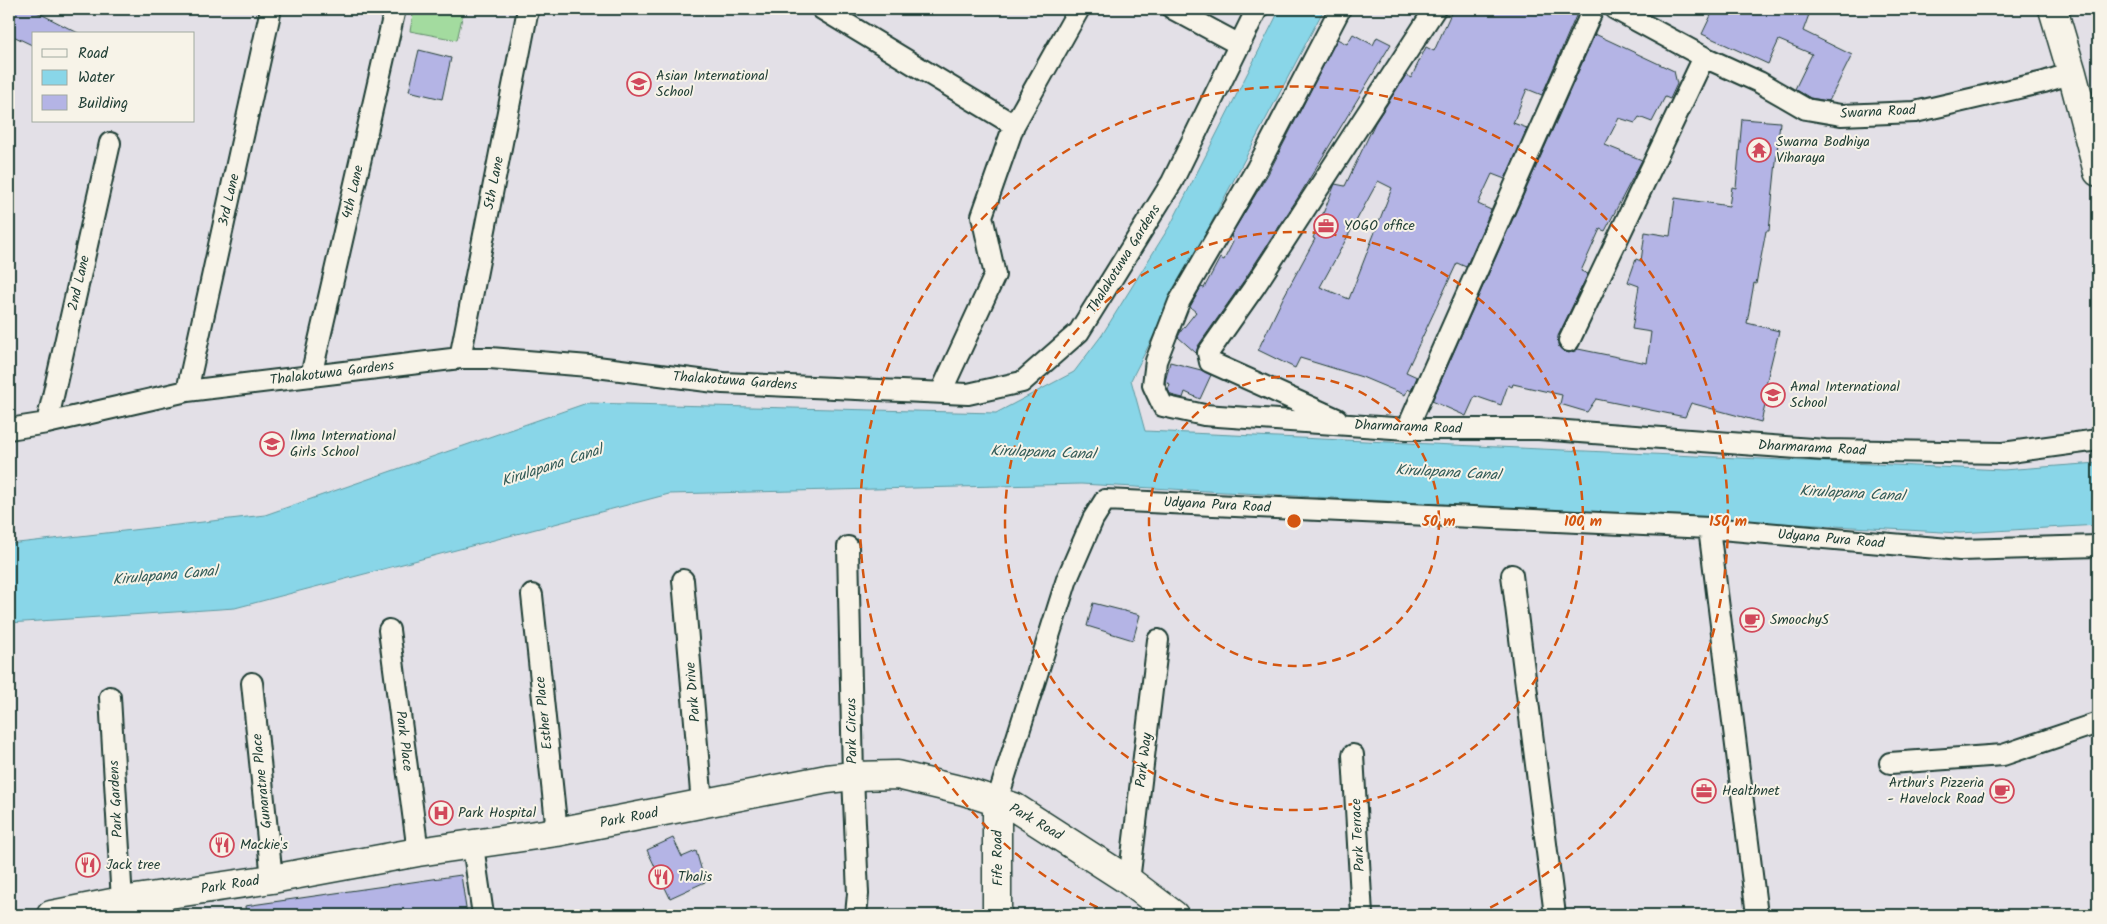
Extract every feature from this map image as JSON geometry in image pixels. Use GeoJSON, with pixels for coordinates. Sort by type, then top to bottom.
{"type":"FeatureCollection","features":[{"type":"Feature","properties":{"kind":"main road"},"geometry":{"type":"LineString","coordinates":[[2053,9],[2098,172]]}},
{"type":"Feature","properties":{"kind":"main road","name":"Park Road"},"geometry":{"type":"LineString","coordinates":[[52,915],[122,901],[160,905],[272,879],[418,852],[473,846],[557,832],[827,779],[853,776],[897,775],[964,790],[1014,807],[1129,881],[1174,915]]}},
{"type":"Feature","properties":{"kind":"main road","name":"Fife Road"},"geometry":{"type":"LineString","coordinates":[[997,802],[997,915]]}},
{"type":"Feature","properties":{"kind":"street","name":"3rd Lane"},"geometry":{"type":"LineString","coordinates":[[186,390],[271,9]]}},
{"type":"Feature","properties":{"kind":"street","name":"4th Lane"},"geometry":{"type":"LineString","coordinates":[[311,376],[395,9]]}},
{"type":"Feature","properties":{"kind":"street","name":"5th Lane"},"geometry":{"type":"LineString","coordinates":[[460,358],[528,9]]}},
{"type":"Feature","properties":{"kind":"street"},"geometry":{"type":"LineString","coordinates":[[822,9],[1014,125]]}},
{"type":"Feature","properties":{"kind":"street"},"geometry":{"type":"LineString","coordinates":[[941,392],[995,275],[982,216],[1014,125],[1078,9]]}},
{"type":"Feature","properties":{"kind":"street"},"geometry":{"type":"LineString","coordinates":[[1173,9],[1240,44]]}},
{"type":"Feature","properties":{"kind":"street","name":"Thalakotuwa Gardens"},"geometry":{"type":"LineString","coordinates":[[9,429],[47,423],[186,390],[460,358],[490,358],[589,366],[723,383],[968,394],[1022,382],[1079,332],[1172,182],[1257,9]]}},
{"type":"Feature","properties":{"kind":"street","name":"Dharmarama Road"},"geometry":{"type":"LineString","coordinates":[[1340,9],[1257,168],[1179,302],[1156,361],[1153,385],[1163,406],[1204,415],[1407,429],[1540,429],[1824,450],[2003,453],[2098,440]]}},
{"type":"Feature","properties":{"kind":"street"},"geometry":{"type":"LineString","coordinates":[[1349,425],[1210,362],[1208,353],[1260,278],[1435,9]]}},
{"type":"Feature","properties":{"kind":"street"},"geometry":{"type":"LineString","coordinates":[[1407,429],[1593,9]]}},
{"type":"Feature","properties":{"kind":"street","name":"Swarna Road"},"geometry":{"type":"LineString","coordinates":[[1615,9],[1704,57],[1759,82],[1806,109],[1841,115],[1915,112],[2044,82],[2072,73]]}},
{"type":"Feature","properties":{"kind":"street"},"geometry":{"type":"LineString","coordinates":[[1569,341],[1704,57]]}},
{"type":"Feature","properties":{"kind":"street","name":"2nd Lane"},"geometry":{"type":"LineString","coordinates":[[47,423],[110,144]]}},
{"type":"Feature","properties":{"kind":"street","name":"Udyana Pura Road"},"geometry":{"type":"LineString","coordinates":[[997,802],[1067,579],[1093,519],[1105,500],[1710,528],[1960,550],[2098,546]]}},
{"type":"Feature","properties":{"kind":"street"},"geometry":{"type":"LineString","coordinates":[[1710,528],[1757,915]]}},
{"type":"Feature","properties":{"kind":"street","name":"Park Circus"},"geometry":{"type":"LineString","coordinates":[[848,547],[853,776],[858,894],[856,915]]}},
{"type":"Feature","properties":{"kind":"street"},"geometry":{"type":"LineString","coordinates":[[1512,575],[1555,915]]}},
{"type":"Feature","properties":{"kind":"street","name":"Park Drive"},"geometry":{"type":"LineString","coordinates":[[683,580],[702,804]]}},
{"type":"Feature","properties":{"kind":"street","name":"Esther Place"},"geometry":{"type":"LineString","coordinates":[[532,595],[557,832]]}},
{"type":"Feature","properties":{"kind":"street","name":"Park Place"},"geometry":{"type":"LineString","coordinates":[[389,630],[418,852]]}},
{"type":"Feature","properties":{"kind":"street","name":"Park Way"},"geometry":{"type":"LineString","coordinates":[[1129,881],[1158,640]]}},
{"type":"Feature","properties":{"kind":"street","name":"Gunaratne Place"},"geometry":{"type":"LineString","coordinates":[[252,683],[272,879]]}},
{"type":"Feature","properties":{"kind":"street","name":"Park Gardens"},"geometry":{"type":"LineString","coordinates":[[110,697],[122,901]]}},
{"type":"Feature","properties":{"kind":"street"},"geometry":{"type":"LineString","coordinates":[[1890,763],[2003,755],[2098,724]]}},
{"type":"Feature","properties":{"kind":"street","name":"Park Terrace"},"geometry":{"type":"LineString","coordinates":[[1353,755],[1362,915]]}},
{"type":"Feature","properties":{"kind":"street"},"geometry":{"type":"LineString","coordinates":[[473,846],[483,915]]}},
{"type":"Feature","properties":{"kind":"green space"},"geometry":{"type":"Polygon","coordinates":[[[414,9],[464,9],[457,40],[410,31],[414,9]]]}},
{"type":"Feature","properties":{"kind":"water","name":"Kirulapana Canal"},"geometry":{"type":"Polygon","coordinates":[[[1280,9],[1324,9],[1131,380],[1145,431],[2003,470],[2098,463],[2098,525],[1960,533],[1081,484],[669,494],[235,608],[9,623],[9,544],[265,515],[587,403],[996,413],[1074,372],[1102,335],[1171,224],[1280,9]]]}},
{"type":"Feature","properties":{"kind":"building"},"geometry":{"type":"Polygon","coordinates":[[[9,9],[31,9],[76,32],[32,32],[32,45],[9,34],[9,9]]]}},
{"type":"Feature","properties":{"kind":"building"},"geometry":{"type":"Polygon","coordinates":[[[1453,9],[1579,9],[1542,95],[1527,89],[1513,123],[1527,128],[1505,179],[1492,174],[1478,204],[1491,210],[1466,267],[1457,263],[1406,372],[1417,377],[1411,391],[1408,389],[1405,395],[1362,377],[1300,358],[1295,368],[1258,350],[1283,298],[1315,239],[1313,238],[1335,184],[1345,186],[1375,123],[1406,75],[1411,78],[1426,47],[1434,51],[1453,9]],[[1378,181],[1320,287],[1349,299],[1392,188],[1378,181]]]}},
{"type":"Feature","properties":{"kind":"building"},"geometry":{"type":"Polygon","coordinates":[[[1714,9],[1811,9],[1803,31],[1852,55],[1829,101],[1810,98],[1795,89],[1812,54],[1779,40],[1768,64],[1702,34],[1714,9]]]}},
{"type":"Feature","properties":{"kind":"building"},"geometry":{"type":"Polygon","coordinates":[[[1353,34],[1373,45],[1377,37],[1391,44],[1299,196],[1245,279],[1198,346],[1196,353],[1178,337],[1196,312],[1190,307],[1201,287],[1204,288],[1220,258],[1224,260],[1233,242],[1231,235],[1268,174],[1337,39],[1347,44],[1353,34]]]}},
{"type":"Feature","properties":{"kind":"building"},"geometry":{"type":"Polygon","coordinates":[[[1595,34],[1674,71],[1677,84],[1670,99],[1665,97],[1652,122],[1639,117],[1635,123],[1619,118],[1605,145],[1642,160],[1605,231],[1600,229],[1581,271],[1588,274],[1558,336],[1559,347],[1569,353],[1578,349],[1647,363],[1651,332],[1632,329],[1639,286],[1628,282],[1636,259],[1641,261],[1645,232],[1670,236],[1675,198],[1729,206],[1732,187],[1736,188],[1742,119],[1780,122],[1769,231],[1766,231],[1747,323],[1779,331],[1765,388],[1769,389],[1761,422],[1691,403],[1685,417],[1596,399],[1587,412],[1560,404],[1562,395],[1513,384],[1512,387],[1508,385],[1501,405],[1475,396],[1466,416],[1432,401],[1595,34]]]}},
{"type":"Feature","properties":{"kind":"building"},"geometry":{"type":"Polygon","coordinates":[[[419,50],[451,58],[442,99],[409,91],[419,50]]]}},
{"type":"Feature","properties":{"kind":"building"},"geometry":{"type":"Polygon","coordinates":[[[1170,362],[1201,370],[1211,375],[1200,399],[1185,392],[1183,398],[1171,395],[1168,390],[1170,384],[1165,382],[1170,362]]]}},
{"type":"Feature","properties":{"kind":"building"},"geometry":{"type":"Polygon","coordinates":[[[1093,603],[1140,615],[1133,640],[1087,626],[1093,603]]]}},
{"type":"Feature","properties":{"kind":"building"},"geometry":{"type":"Polygon","coordinates":[[[673,838],[682,857],[696,851],[705,882],[670,898],[647,850],[673,838]]]}},
{"type":"Feature","properties":{"kind":"building"},"geometry":{"type":"Polygon","coordinates":[[[461,875],[467,915],[246,915],[245,906],[461,875]]]}},
{"type":"Feature","properties":{"kind":"place","name":"Asian International School"},"geometry":{"type":"Point","coordinates":[639,84]}},
{"type":"Feature","properties":{"kind":"place","name":"Swarna Bodhiya Viharaya"},"geometry":{"type":"Point","coordinates":[1759,150]}},
{"type":"Feature","properties":{"kind":"place","name":"YOGO office"},"geometry":{"type":"Point","coordinates":[1326,226]}},
{"type":"Feature","properties":{"kind":"place","name":"Amal International School"},"geometry":{"type":"Point","coordinates":[1773,395]}},
{"type":"Feature","properties":{"kind":"place","name":"Ilma International Girls School"},"geometry":{"type":"Point","coordinates":[272,444]}},
{"type":"Feature","properties":{"kind":"place","name":"SmoochyS"},"geometry":{"type":"Point","coordinates":[1752,620]}},
{"type":"Feature","properties":{"kind":"place","name":"Healthnet"},"geometry":{"type":"Point","coordinates":[1704,791]}},
{"type":"Feature","properties":{"kind":"place","name":"Arthur's Pizzeria - Havelock Road"},"geometry":{"type":"Point","coordinates":[2002,791]}},
{"type":"Feature","properties":{"kind":"place","name":"Park Hospital"},"geometry":{"type":"Point","coordinates":[441,813]}},
{"type":"Feature","properties":{"kind":"place","name":"Mackie's"},"geometry":{"type":"Point","coordinates":[222,845]}},
{"type":"Feature","properties":{"kind":"place","name":"Jack tree"},"geometry":{"type":"Point","coordinates":[88,865]}},
{"type":"Feature","properties":{"kind":"place","name":"Thalis"},"geometry":{"type":"Point","coordinates":[661,877]}}]}
